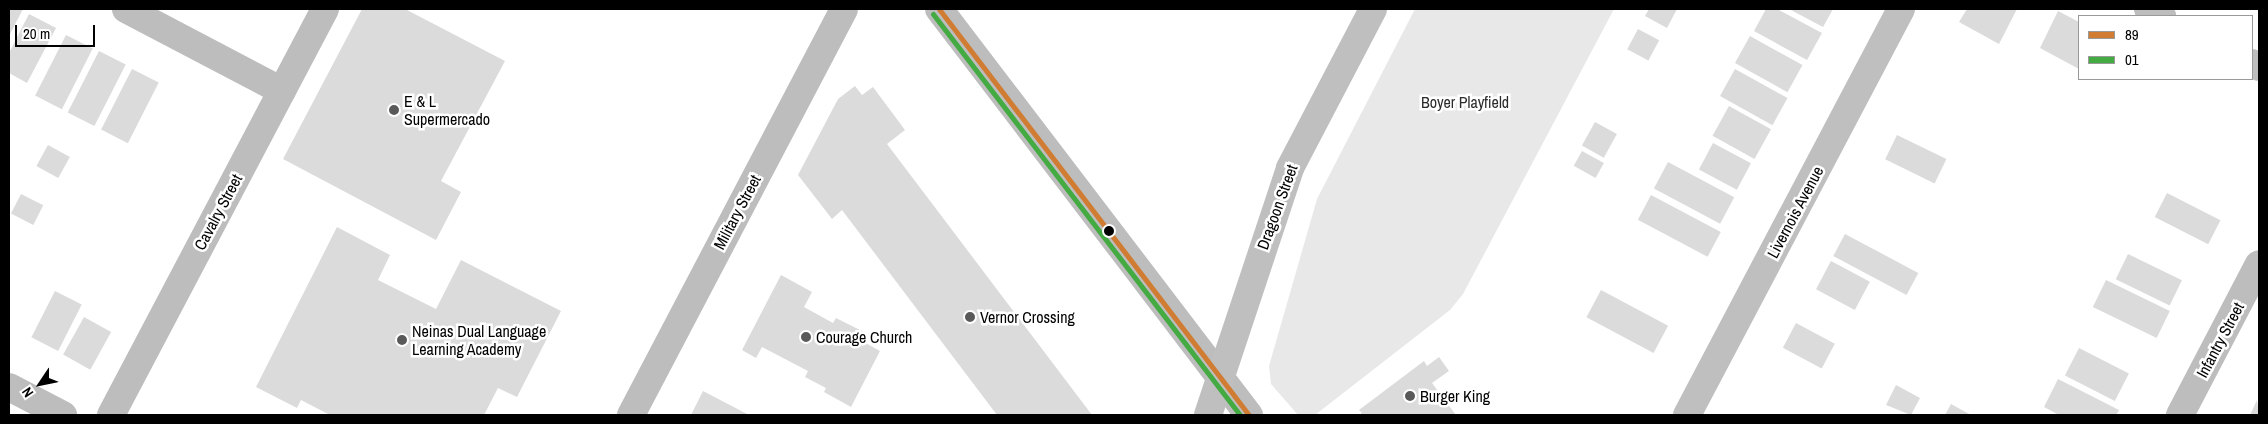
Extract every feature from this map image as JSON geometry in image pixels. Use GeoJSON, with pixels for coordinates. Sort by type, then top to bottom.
{"type":"FeatureCollection","features":[{"type":"Feature","properties":{"kind":"main road","name":"Dragoon Street"},"geometry":{"type":"LineString","coordinates":[[1208,415],[1290,168],[1373,9]]}},
{"type":"Feature","properties":{"kind":"main road","name":"Livernois Avenue"},"geometry":{"type":"LineString","coordinates":[[1687,415],[1901,9]]}},
{"type":"Feature","properties":{"kind":"street"},"geometry":{"type":"LineString","coordinates":[[126,9],[282,91]]}},
{"type":"Feature","properties":{"kind":"street","name":"Cavalry Street"},"geometry":{"type":"LineString","coordinates":[[111,415],[325,9]]}},
{"type":"Feature","properties":{"kind":"street","name":"Military Street"},"geometry":{"type":"LineString","coordinates":[[630,415],[844,9]]}},
{"type":"Feature","properties":{"kind":"street"},"geometry":{"type":"LineString","coordinates":[[939,9],[1249,415]]}},
{"type":"Feature","properties":{"kind":"street"},"geometry":{"type":"LineString","coordinates":[[2148,9],[2160,15]]}},
{"type":"Feature","properties":{"kind":"street","name":"Infantry Street"},"geometry":{"type":"LineString","coordinates":[[2180,415],[2259,264]]}},
{"type":"Feature","properties":{"kind":"street"},"geometry":{"type":"LineString","coordinates":[[9,387],[63,415]]}},
{"type":"Feature","properties":{"kind":"green space","name":"Boyer Playfield"},"geometry":{"type":"Polygon","coordinates":[[[1415,9],[1614,9],[1463,294],[1450,310],[1315,415],[1298,415],[1271,384],[1269,366],[1317,199],[1415,9]]]}},
{"type":"Feature","properties":{"kind":"building"},"geometry":{"type":"Polygon","coordinates":[[[9,9],[23,9],[9,36],[9,9]]]}},
{"type":"Feature","properties":{"kind":"building","name":"E & L Supermercado"},"geometry":{"type":"Polygon","coordinates":[[[362,9],[405,9],[505,61],[441,181],[461,192],[436,240],[283,159],[362,9]]]}},
{"type":"Feature","properties":{"kind":"building"},"geometry":{"type":"Polygon","coordinates":[[[1649,9],[1677,9],[1667,28],[1645,16],[1649,9]]]}},
{"type":"Feature","properties":{"kind":"building"},"geometry":{"type":"Polygon","coordinates":[[[1766,9],[1777,9],[1822,33],[1807,60],[1754,31],[1766,9]]]}},
{"type":"Feature","properties":{"kind":"building"},"geometry":{"type":"Polygon","coordinates":[[[1789,9],[1833,9],[1823,27],[1789,9]]]}},
{"type":"Feature","properties":{"kind":"building"},"geometry":{"type":"Polygon","coordinates":[[[1967,9],[2017,9],[1999,44],[1959,22],[1967,9]]]}},
{"type":"Feature","properties":{"kind":"building"},"geometry":{"type":"Polygon","coordinates":[[[2058,11],[2078,21],[2078,68],[2040,48],[2058,11]]]}},
{"type":"Feature","properties":{"kind":"building"},"geometry":{"type":"Polygon","coordinates":[[[29,14],[56,28],[27,83],[9,73],[9,53],[29,14]]]}},
{"type":"Feature","properties":{"kind":"building"},"geometry":{"type":"Polygon","coordinates":[[[1638,29],[1659,40],[1648,61],[1627,49],[1638,29]]]}},
{"type":"Feature","properties":{"kind":"building"},"geometry":{"type":"Polygon","coordinates":[[[66,35],[93,49],[62,109],[35,96],[66,35]]]}},
{"type":"Feature","properties":{"kind":"building"},"geometry":{"type":"Polygon","coordinates":[[[1750,36],[1802,65],[1787,92],[1735,63],[1750,36]]]}},
{"type":"Feature","properties":{"kind":"building"},"geometry":{"type":"Polygon","coordinates":[[[99,51],[126,65],[94,126],[68,112],[99,51]]]}},
{"type":"Feature","properties":{"kind":"building"},"geometry":{"type":"Polygon","coordinates":[[[132,69],[159,83],[128,143],[101,130],[132,69]]]}},
{"type":"Feature","properties":{"kind":"building"},"geometry":{"type":"Polygon","coordinates":[[[1735,69],[1787,98],[1772,125],[1720,96],[1735,69]]]}},
{"type":"Feature","properties":{"kind":"building","name":"Vernor Crossing"},"geometry":{"type":"Polygon","coordinates":[[[855,86],[862,95],[873,87],[905,130],[887,144],[1092,415],[997,415],[842,210],[832,219],[798,175],[838,99],[855,86]]]}},
{"type":"Feature","properties":{"kind":"building"},"geometry":{"type":"Polygon","coordinates":[[[1729,106],[1771,129],[1754,159],[1713,136],[1729,106]]]}},
{"type":"Feature","properties":{"kind":"building"},"geometry":{"type":"Polygon","coordinates":[[[1595,122],[1617,134],[1604,158],[1582,146],[1595,122]]]}},
{"type":"Feature","properties":{"kind":"building"},"geometry":{"type":"Polygon","coordinates":[[[1897,135],[1946,159],[1935,183],[1885,159],[1897,135]]]}},
{"type":"Feature","properties":{"kind":"building"},"geometry":{"type":"Polygon","coordinates":[[[1713,143],[1751,163],[1737,190],[1699,169],[1713,143]]]}},
{"type":"Feature","properties":{"kind":"building"},"geometry":{"type":"Polygon","coordinates":[[[48,145],[70,157],[58,178],[36,166],[48,145]]]}},
{"type":"Feature","properties":{"kind":"building"},"geometry":{"type":"Polygon","coordinates":[[[1582,151],[1604,163],[1596,178],[1574,166],[1582,151]]]}},
{"type":"Feature","properties":{"kind":"building"},"geometry":{"type":"Polygon","coordinates":[[[1668,162],[1734,197],[1720,224],[1654,188],[1668,162]]]}},
{"type":"Feature","properties":{"kind":"building"},"geometry":{"type":"Polygon","coordinates":[[[2167,193],[2220,220],[2208,244],[2155,217],[2167,193]]]}},
{"type":"Feature","properties":{"kind":"building"},"geometry":{"type":"Polygon","coordinates":[[[21,194],[43,205],[33,225],[11,214],[21,194]]]}},
{"type":"Feature","properties":{"kind":"building"},"geometry":{"type":"Polygon","coordinates":[[[1651,195],[1721,232],[1708,257],[1638,220],[1651,195]]]}},
{"type":"Feature","properties":{"kind":"building"},"geometry":{"type":"Polygon","coordinates":[[[337,227],[390,255],[378,280],[436,309],[461,260],[561,311],[517,397],[498,388],[484,415],[330,415],[301,400],[297,408],[256,387],[337,227]]]}},
{"type":"Feature","properties":{"kind":"building"},"geometry":{"type":"Polygon","coordinates":[[[1845,234],[1918,273],[1907,295],[1833,256],[1845,234]]]}},
{"type":"Feature","properties":{"kind":"building"},"geometry":{"type":"Polygon","coordinates":[[[2128,254],[2182,280],[2170,305],[2116,279],[2128,254]]]}},
{"type":"Feature","properties":{"kind":"building"},"geometry":{"type":"Polygon","coordinates":[[[1831,261],[1870,282],[1855,310],[1816,289],[1831,261]]]}},
{"type":"Feature","properties":{"kind":"building","name":"Courage Church"},"geometry":{"type":"Polygon","coordinates":[[[781,275],[812,292],[804,307],[833,323],[836,318],[866,333],[862,341],[880,351],[851,407],[824,392],[826,388],[805,377],[808,371],[762,347],[756,358],[742,350],[781,275]]]}},
{"type":"Feature","properties":{"kind":"building"},"geometry":{"type":"Polygon","coordinates":[[[2106,280],[2170,311],[2157,338],[2093,307],[2106,280]]]}},
{"type":"Feature","properties":{"kind":"building"},"geometry":{"type":"Polygon","coordinates":[[[1601,290],[1668,326],[1654,353],[1586,317],[1601,290]]]}},
{"type":"Feature","properties":{"kind":"building"},"geometry":{"type":"Polygon","coordinates":[[[55,291],[82,305],[58,351],[31,337],[55,291]]]}},
{"type":"Feature","properties":{"kind":"building"},"geometry":{"type":"Polygon","coordinates":[[[84,317],[111,332],[90,370],[63,355],[84,317]]]}},
{"type":"Feature","properties":{"kind":"building"},"geometry":{"type":"Polygon","coordinates":[[[1796,323],[1835,344],[1822,368],[1783,348],[1796,323]]]}},
{"type":"Feature","properties":{"kind":"building"},"geometry":{"type":"Polygon","coordinates":[[[2079,348],[2129,373],[2115,401],[2065,376],[2079,348]]]}},
{"type":"Feature","properties":{"kind":"building","name":"Burger King"},"geometry":{"type":"Polygon","coordinates":[[[1439,357],[1449,371],[1432,383],[1456,415],[1359,415],[1362,413],[1359,410],[1424,361],[1427,366],[1439,357]]]}},
{"type":"Feature","properties":{"kind":"building"},"geometry":{"type":"Polygon","coordinates":[[[2058,379],[2119,410],[2116,415],[2059,415],[2044,407],[2058,379]]]}},
{"type":"Feature","properties":{"kind":"building"},"geometry":{"type":"Polygon","coordinates":[[[1896,385],[1920,398],[1911,415],[1886,405],[1896,385]]]}},
{"type":"Feature","properties":{"kind":"building"},"geometry":{"type":"Polygon","coordinates":[[[703,391],[749,415],[691,415],[703,391]]]}},
{"type":"Feature","properties":{"kind":"building"},"geometry":{"type":"Polygon","coordinates":[[[2257,400],[2259,415],[2250,415],[2257,400]]]}},
{"type":"Feature","properties":{"kind":"building"},"geometry":{"type":"Polygon","coordinates":[[[1951,404],[1971,415],[1945,415],[1951,404]]]}},
{"type":"Feature","properties":{"kind":"transit line","name":"89"},"geometry":{"type":"LineString","coordinates":[[939,9],[1249,415]]}},
{"type":"Feature","properties":{"kind":"transit line","name":"01"},"geometry":{"type":"LineString","coordinates":[[933,14],[1240,415]]}},
{"type":"Feature","properties":{"kind":"place","name":"E & L Supermercado"},"geometry":{"type":"Point","coordinates":[394,110]}},
{"type":"Feature","properties":{"kind":"place","name":"Vernor Crossing"},"geometry":{"type":"Point","coordinates":[970,317]}},
{"type":"Feature","properties":{"kind":"place","name":"Courage Church"},"geometry":{"type":"Point","coordinates":[806,337]}},
{"type":"Feature","properties":{"kind":"place","name":"Neinas Dual Language Learning Academy"},"geometry":{"type":"Point","coordinates":[402,340]}},
{"type":"Feature","properties":{"kind":"place","name":"Burger King"},"geometry":{"type":"Point","coordinates":[1410,396]}}]}
